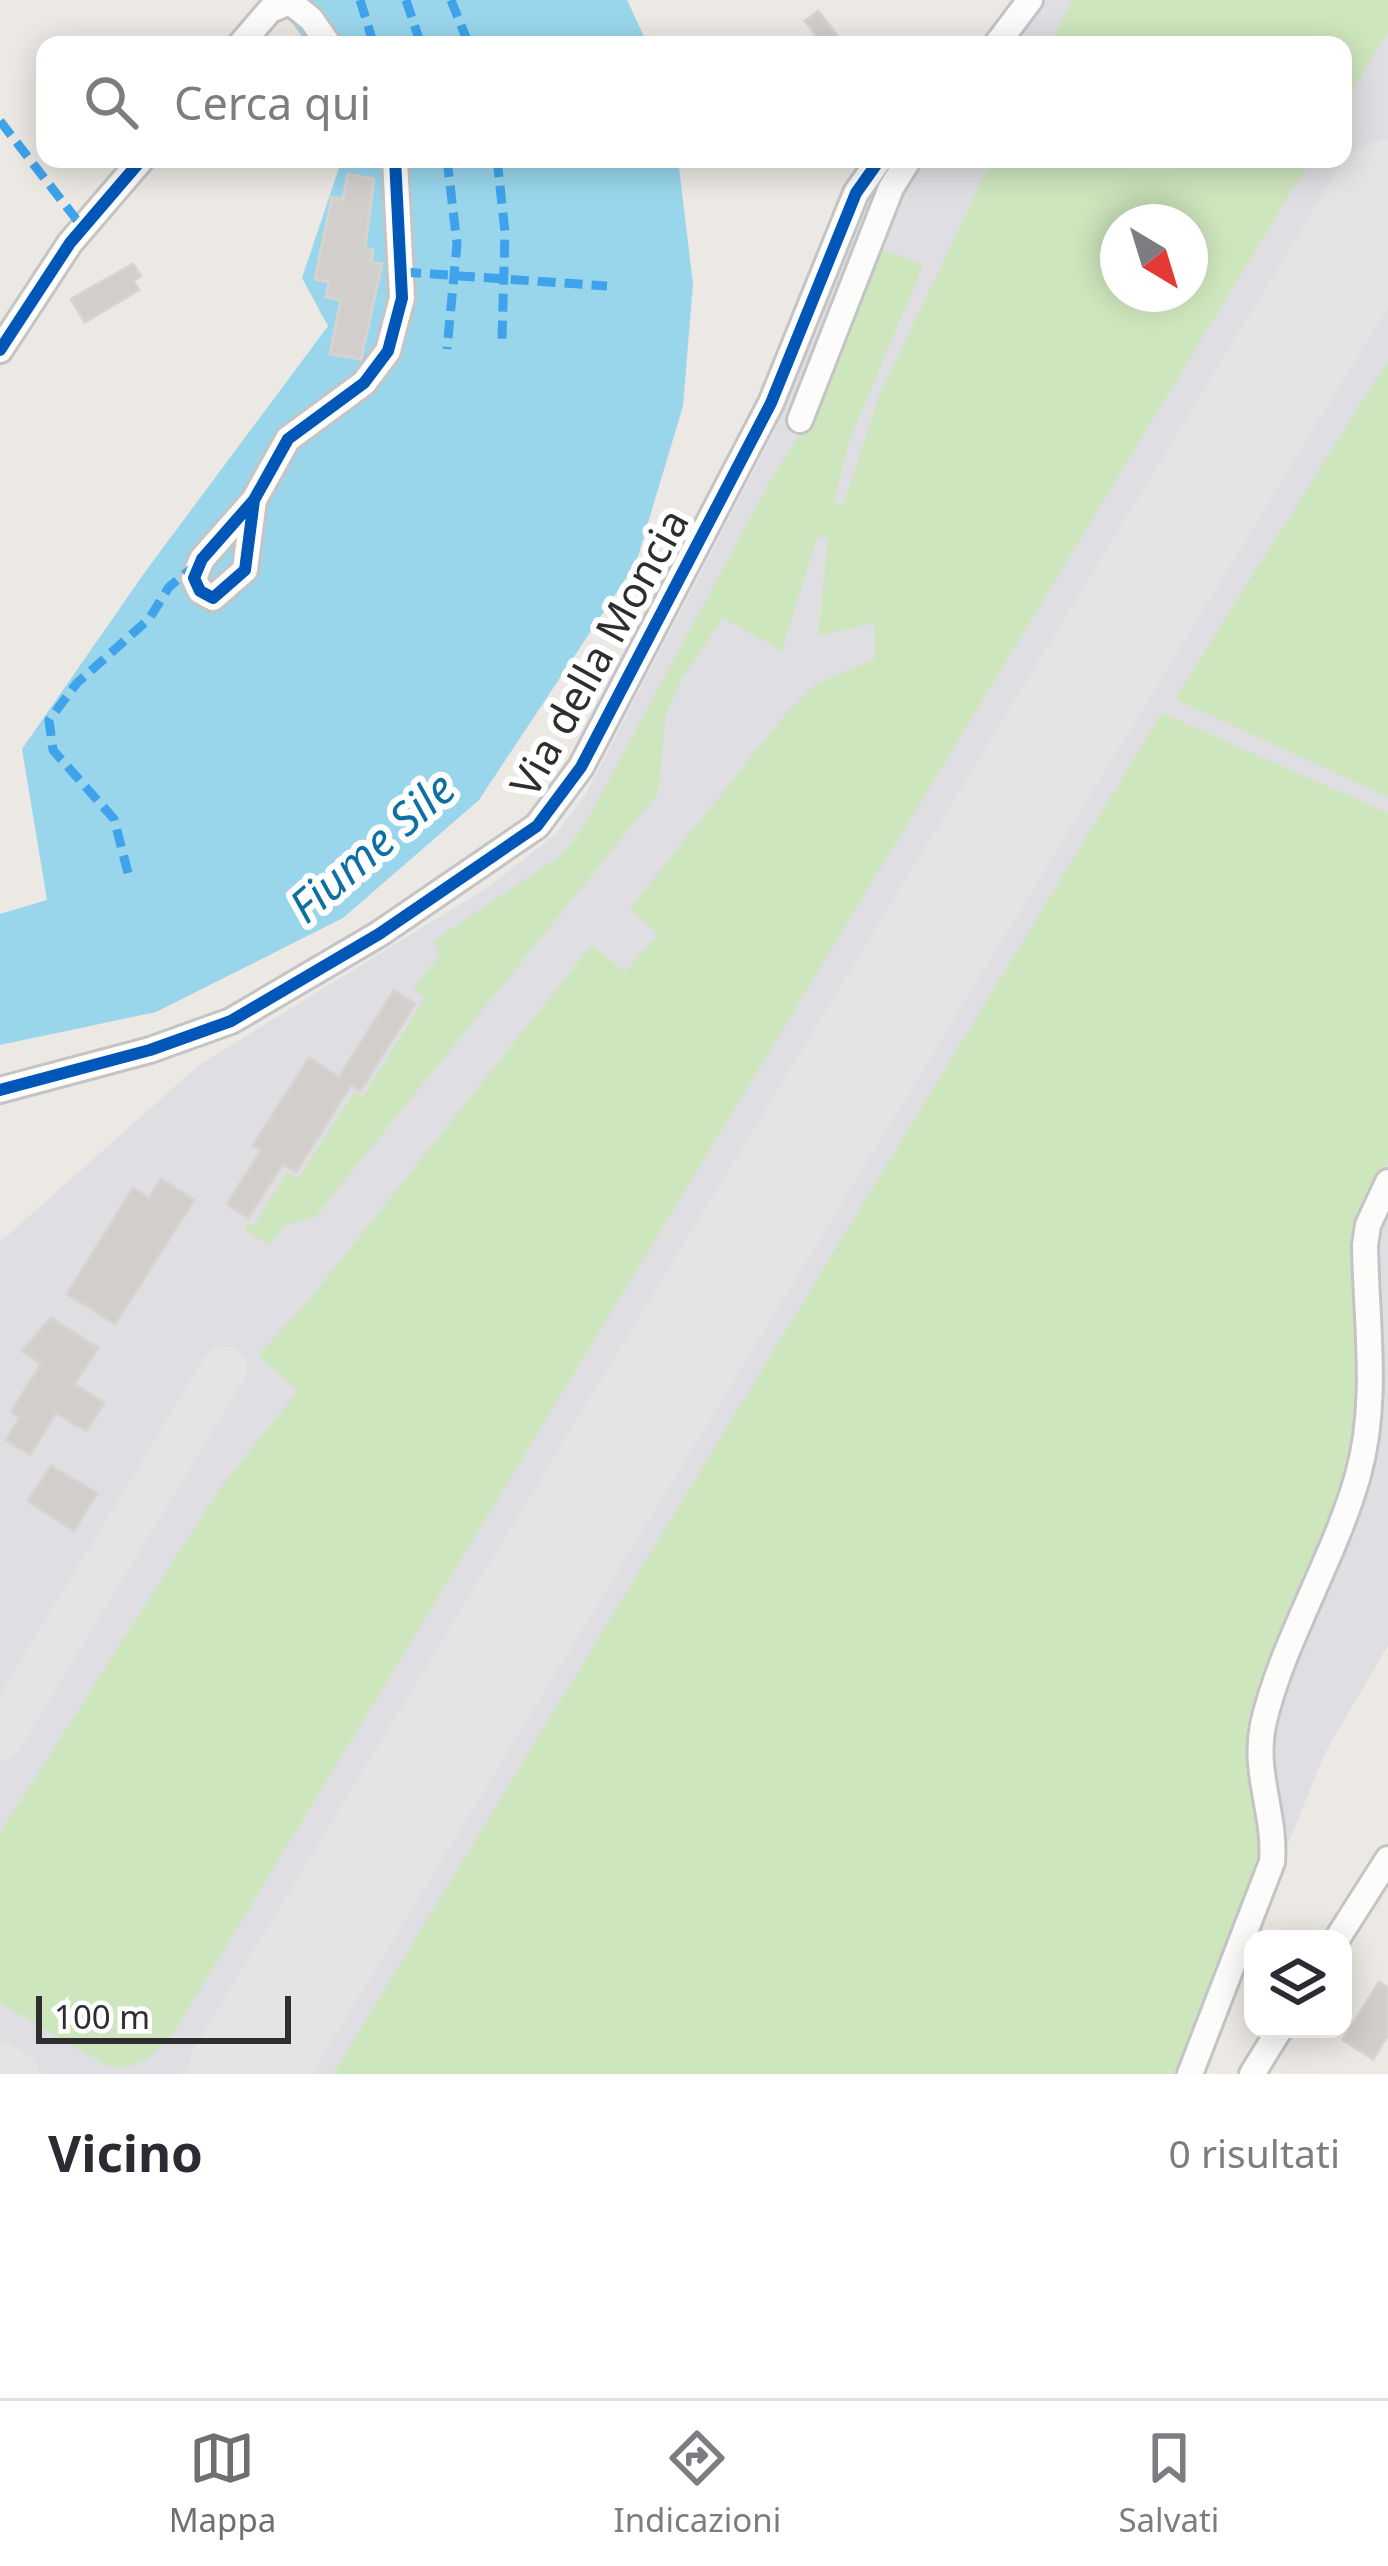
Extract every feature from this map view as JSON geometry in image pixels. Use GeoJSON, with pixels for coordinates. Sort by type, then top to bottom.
{"type":"FeatureCollection","features":[{"type":"Feature","properties":{"kind":"street"},"geometry":{"type":"LineString","coordinates":[[1003,36],[1030,0]]}},
{"type":"Feature","properties":{"kind":"street"},"geometry":{"type":"LineString","coordinates":[[248,36],[270,10],[290,2],[323,36]]}},
{"type":"Feature","properties":{"kind":"street"},"geometry":{"type":"LineString","coordinates":[[0,350],[70,243],[134,168]]}},
{"type":"Feature","properties":{"kind":"street"},"geometry":{"type":"LineString","coordinates":[[254,500],[288,439],[364,383],[388,351],[403,285],[396,168]]}},
{"type":"Feature","properties":{"kind":"street","name":"Via della Moncia"},"geometry":{"type":"LineString","coordinates":[[0,1090],[150,1050],[231,1021],[379,934],[537,826],[580,767],[771,403],[856,194],[874,168]]}},
{"type":"Feature","properties":{"kind":"street"},"geometry":{"type":"LineString","coordinates":[[800,419],[891,188],[903,168]]}},
{"type":"Feature","properties":{"kind":"street"},"geometry":{"type":"LineString","coordinates":[[1190,2074],[1272,1862],[1274,1838],[1258,1774],[1264,1720],[1362,1456],[1371,1390],[1365,1245],[1368,1225],[1388,1182]]}},
{"type":"Feature","properties":{"kind":"street"},"geometry":{"type":"LineString","coordinates":[[1343,1930],[1388,1859]]}},
{"type":"Feature","properties":{"kind":"street"},"geometry":{"type":"LineString","coordinates":[[1252,2074],[1274,2038]]}},
{"type":"Feature","properties":{"kind":"shaded area"},"geometry":{"type":"Polygon","coordinates":[[[1019,0],[1388,0],[1388,1645],[1324,1755],[1253,1930],[1244,1930],[1244,1953],[1195,2074],[0,2074],[0,1242],[199,1065],[488,887],[556,834],[585,795],[773,434],[859,220],[886,168],[1352,168],[1352,36],[990,36],[1019,0]]]}},
{"type":"Feature","properties":{"kind":"green space"},"geometry":{"type":"Polygon","coordinates":[[[1072,0],[1388,0],[1388,31],[1352,91],[1352,36],[1054,36],[1072,0]]]}},
{"type":"Feature","properties":{"kind":"green space"},"geometry":{"type":"Polygon","coordinates":[[[989,168],[1306,168],[182,2019],[142,2061],[108,2066],[0,2003],[0,1833],[218,1491],[298,1391],[258,1355],[308,1301],[592,945],[625,972],[658,934],[630,908],[787,712],[816,684],[875,659],[874,623],[818,636],[828,537],[817,537],[782,651],[723,618],[681,680],[665,718],[659,792],[315,1217],[284,1226],[270,1245],[245,1230],[247,1224],[254,1226],[286,1173],[298,1178],[354,1093],[363,1096],[425,998],[413,988],[440,956],[434,941],[558,858],[582,830],[774,474],[805,426],[875,246],[923,265],[850,439],[834,503],[844,503],[880,393],[989,168]]]}},
{"type":"Feature","properties":{"kind":"green space"},"geometry":{"type":"Polygon","coordinates":[[[1388,360],[1388,797],[1175,699],[1388,360]]]}},
{"type":"Feature","properties":{"kind":"green space"},"geometry":{"type":"Polygon","coordinates":[[[1162,713],[1388,813],[1388,1163],[1365,1200],[1359,1225],[1366,1377],[1349,1478],[1253,1729],[1261,1878],[1187,2074],[333,2074],[1162,713]]]}},
{"type":"Feature","properties":{"kind":"water"},"geometry":{"type":"Polygon","coordinates":[[[276,0],[627,0],[644,36],[302,36],[276,0]]]}},
{"type":"Feature","properties":{"kind":"water","name":"Fiume Sile"},"geometry":{"type":"Polygon","coordinates":[[[339,168],[679,168],[693,284],[683,406],[636,563],[479,800],[343,918],[156,1012],[0,1045],[0,914],[47,900],[22,749],[145,572],[328,326],[302,278],[339,168]]]}},
{"type":"Feature","properties":{"kind":"building"},"geometry":{"type":"Polygon","coordinates":[[[818,11],[837,36],[817,36],[805,21],[818,11]]]}},
{"type":"Feature","properties":{"kind":"building"},"geometry":{"type":"Polygon","coordinates":[[[348,174],[374,179],[365,248],[373,250],[371,262],[382,264],[361,359],[330,354],[341,300],[326,297],[329,282],[315,279],[332,197],[343,199],[348,174]]]}},
{"type":"Feature","properties":{"kind":"building"},"geometry":{"type":"Polygon","coordinates":[[[133,264],[141,276],[133,281],[139,290],[85,322],[71,299],[133,264]]]}},
{"type":"Feature","properties":{"kind":"building"},"geometry":{"type":"Polygon","coordinates":[[[394,990],[415,1004],[360,1091],[351,1085],[296,1172],[283,1164],[248,1218],[227,1204],[261,1150],[253,1145],[309,1058],[339,1077],[394,990]]]}},
{"type":"Feature","properties":{"kind":"building"},"geometry":{"type":"Polygon","coordinates":[[[161,1179],[194,1200],[115,1324],[67,1294],[133,1188],[149,1198],[161,1179]]]}},
{"type":"Feature","properties":{"kind":"building"},"geometry":{"type":"Polygon","coordinates":[[[51,1318],[98,1348],[74,1384],[104,1403],[86,1431],[56,1413],[30,1455],[6,1440],[20,1418],[11,1412],[41,1364],[22,1351],[51,1318]]]}},
{"type":"Feature","properties":{"kind":"building"},"geometry":{"type":"Polygon","coordinates":[[[51,1466],[97,1493],[74,1531],[28,1501],[51,1466]]]}},
{"type":"Feature","properties":{"kind":"building"},"geometry":{"type":"Polygon","coordinates":[[[1379,1982],[1388,1988],[1388,2035],[1373,2059],[1343,2040],[1352,2038],[1352,2026],[1379,1982]]]}},
{"type":"Feature","properties":{"kind":"taxiway"},"geometry":{"type":"LineString","coordinates":[[0,1738],[224,1369]]}},
{"type":"Feature","properties":{"kind":"taxiway"},"geometry":{"type":"LineString","coordinates":[[0,2064],[16,2074]]}},
{"type":"Feature","properties":{"kind":"runway"},"geometry":{"type":"LineString","coordinates":[[245,2074],[1388,197]]}},
{"type":"Feature","properties":{"kind":"marked path"},"geometry":{"type":"LineString","coordinates":[[360,0],[371,36]]}},
{"type":"Feature","properties":{"kind":"marked path"},"geometry":{"type":"LineString","coordinates":[[406,0],[418,36]]}},
{"type":"Feature","properties":{"kind":"marked path"},"geometry":{"type":"LineString","coordinates":[[451,0],[465,36]]}},
{"type":"Feature","properties":{"kind":"marked path"},"geometry":{"type":"LineString","coordinates":[[0,121],[36,167]]}},
{"type":"Feature","properties":{"kind":"marked path"},"geometry":{"type":"LineString","coordinates":[[36,168],[83,228]]}},
{"type":"Feature","properties":{"kind":"marked path"},"geometry":{"type":"LineString","coordinates":[[447,349],[457,244],[448,168]]}},
{"type":"Feature","properties":{"kind":"marked path"},"geometry":{"type":"LineString","coordinates":[[498,168],[505,232],[502,339]]}},
{"type":"Feature","properties":{"kind":"marked path"},"geometry":{"type":"LineString","coordinates":[[403,272],[607,286]]}},
{"type":"Feature","properties":{"kind":"marked path"},"geometry":{"type":"LineString","coordinates":[[128,873],[114,819],[53,750],[49,720],[77,683],[149,619],[169,587],[198,563]]}},
{"type":"Feature","properties":{"kind":"cycle path"},"geometry":{"type":"LineString","coordinates":[[0,350],[70,243],[134,168]]}},
{"type":"Feature","properties":{"kind":"cycle path"},"geometry":{"type":"LineString","coordinates":[[254,500],[288,439],[364,383],[388,351],[402,298],[395,168]]}},
{"type":"Feature","properties":{"kind":"cycle path"},"geometry":{"type":"LineString","coordinates":[[0,1090],[150,1050],[231,1021],[379,934],[537,826],[581,767],[771,403],[856,193],[874,168]]}},
{"type":"Feature","properties":{"kind":"cycle path"},"geometry":{"type":"LineString","coordinates":[[254,500],[245,570],[213,598],[200,591],[194,578],[202,559],[254,500]]}}]}
